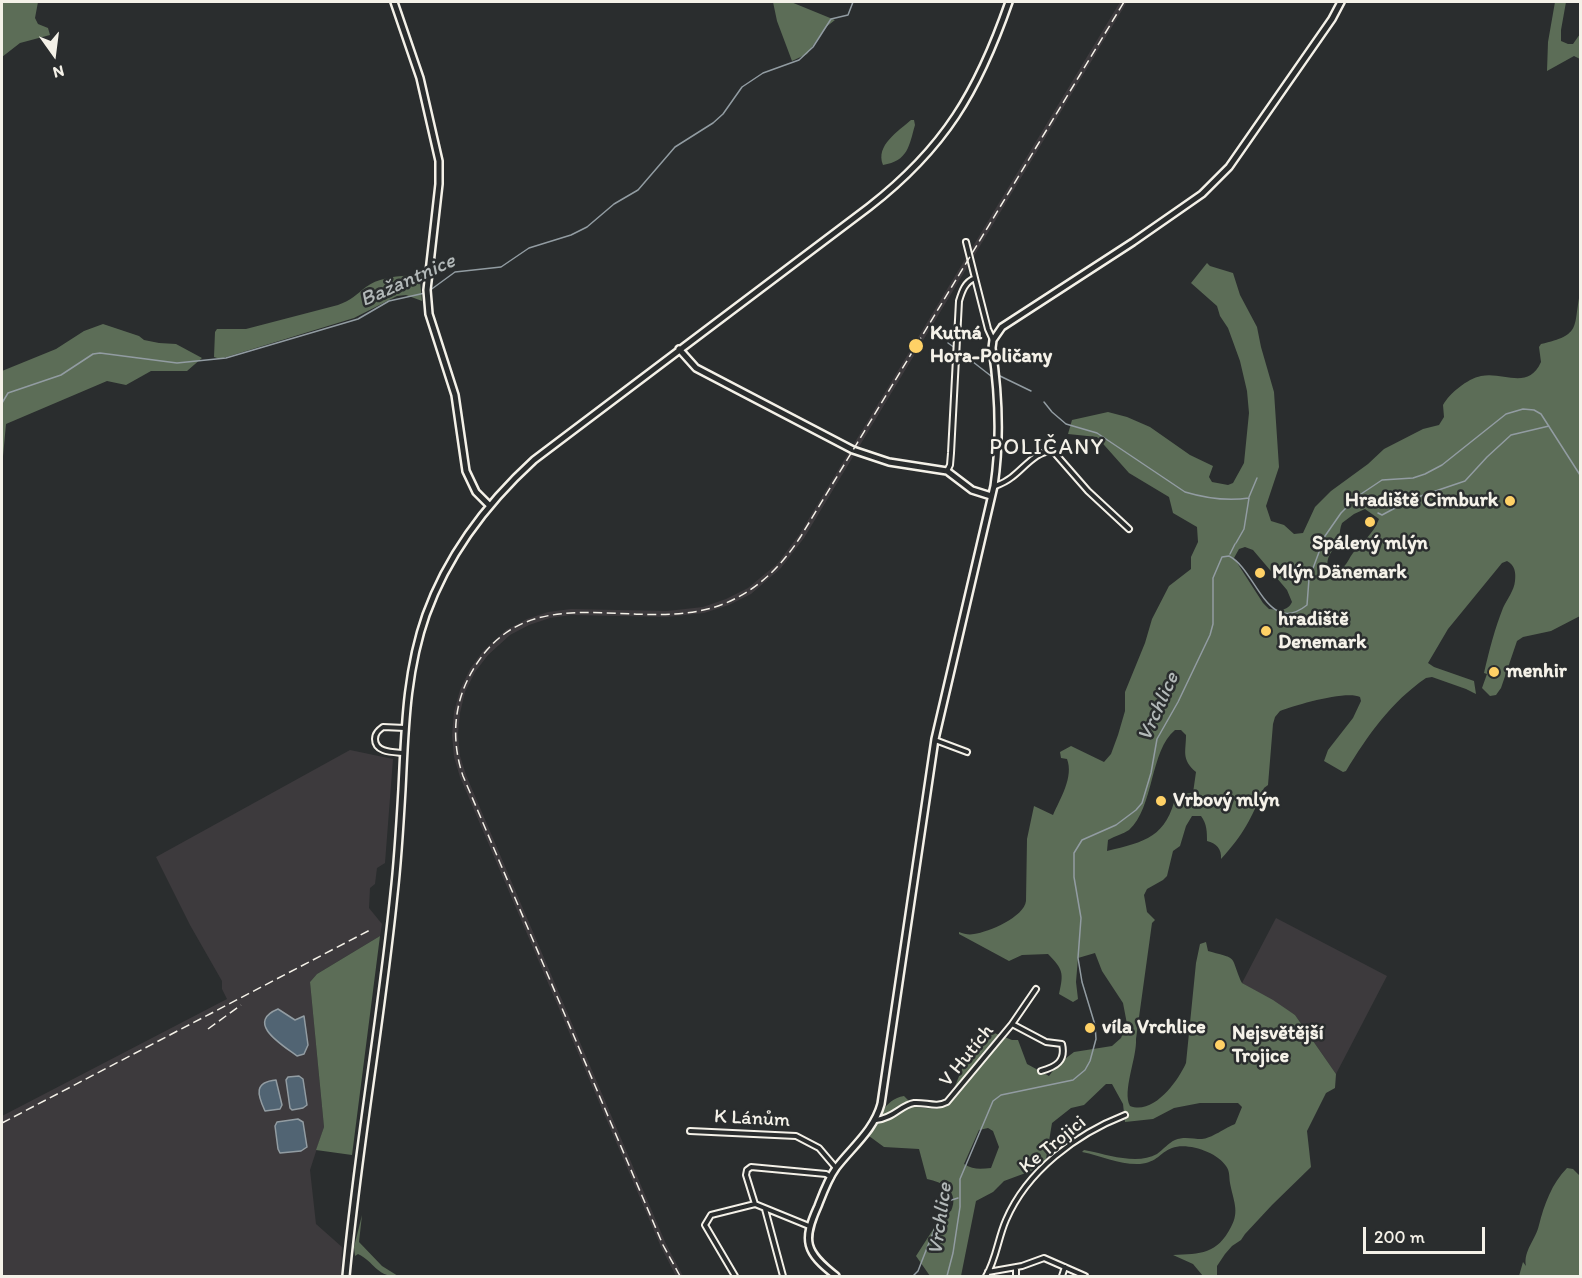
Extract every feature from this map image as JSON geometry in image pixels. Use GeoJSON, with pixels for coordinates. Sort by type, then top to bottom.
{"type":"FeatureCollection","features":[{"type":"Feature","properties":{"kind":"street"},"geometry":{"type":"LineString","coordinates":[[394,2],[420,78],[439,162],[439,184],[428,280],[429,310],[454,395],[466,471],[478,495],[489,505]]}},
{"type":"Feature","properties":{"kind":"street"},"geometry":{"type":"LineString","coordinates":[[346,1276],[392,912],[405,728],[412,665],[430,605],[460,545],[489,505],[514,478],[548,448],[874,203],[922,160],[944,134],[970,94],[994,45],[1009,2]]}},
{"type":"Feature","properties":{"kind":"street"},"geometry":{"type":"LineString","coordinates":[[836,1276],[812,1254],[808,1238],[809,1226],[836,1168],[876,1120],[881,1104],[934,739],[994,486],[999,449],[999,413],[993,340],[1002,327],[1202,194],[1234,161],[1332,19],[1341,2]]}},
{"type":"Feature","properties":{"kind":"street"},"geometry":{"type":"LineString","coordinates":[[966,242],[988,329],[993,340]]}},
{"type":"Feature","properties":{"kind":"street"},"geometry":{"type":"LineString","coordinates":[[947,471],[951,453],[960,301],[966,285],[975,278]]}},
{"type":"Feature","properties":{"kind":"street"},"geometry":{"type":"LineString","coordinates":[[680,349],[696,368],[853,450],[889,462],[947,471],[972,490],[991,496]]}},
{"type":"Feature","properties":{"kind":"street"},"geometry":{"type":"LineString","coordinates":[[994,486],[1012,478],[1037,456],[1047,451],[1053,452],[1092,495],[1129,529]]}},
{"type":"Feature","properties":{"kind":"street"},"geometry":{"type":"LineString","coordinates":[[404,753],[380,749],[375,738],[383,727],[405,728]]}},
{"type":"Feature","properties":{"kind":"street"},"geometry":{"type":"LineString","coordinates":[[934,739],[967,752]]}},
{"type":"Feature","properties":{"kind":"street","name":"V Hutích"},"geometry":{"type":"LineString","coordinates":[[876,1120],[888,1118],[915,1103],[941,1105],[947,1102],[1012,1024],[1036,989]]}},
{"type":"Feature","properties":{"kind":"street","name":"V Hutích"},"geometry":{"type":"LineString","coordinates":[[1012,1024],[1046,1042],[1062,1044],[1063,1054],[1060,1062],[1053,1068],[1041,1071]]}},
{"type":"Feature","properties":{"kind":"street","name":"Ke Trojici"},"geometry":{"type":"LineString","coordinates":[[987,1274],[1007,1218],[1027,1184],[1047,1164],[1093,1129],[1125,1115]]}},
{"type":"Feature","properties":{"kind":"street","name":"K Lánům"},"geometry":{"type":"LineString","coordinates":[[690,1131],[796,1136],[819,1148],[836,1168]]}},
{"type":"Feature","properties":{"kind":"street"},"geometry":{"type":"LineString","coordinates":[[754,1204],[746,1174],[751,1167],[826,1174],[831,1177]]}},
{"type":"Feature","properties":{"kind":"street"},"geometry":{"type":"LineString","coordinates":[[735,1276],[705,1225],[711,1215],[754,1204],[809,1226]]}},
{"type":"Feature","properties":{"kind":"street"},"geometry":{"type":"LineString","coordinates":[[765,1208],[783,1276]]}},
{"type":"Feature","properties":{"kind":"street"},"geometry":{"type":"LineString","coordinates":[[987,1274],[1042,1258],[1085,1276]]}},
{"type":"Feature","properties":{"kind":"street"},"geometry":{"type":"LineString","coordinates":[[1016,1267],[1016,1276]]}},
{"type":"Feature","properties":{"kind":"street"},"geometry":{"type":"LineString","coordinates":[[1062,1276],[1065,1267]]}},
{"type":"Feature","properties":{"kind":"shaded area"},"geometry":{"type":"Polygon","coordinates":[[[1120,2],[1127,2],[804,538],[781,568],[751,594],[729,605],[704,613],[667,617],[571,615],[550,618],[529,625],[510,635],[488,655],[475,672],[465,692],[458,734],[460,756],[466,775],[666,1244],[683,1276],[676,1276],[661,1247],[460,777],[454,757],[452,735],[454,712],[460,690],[470,669],[483,651],[506,630],[527,619],[548,612],[571,609],[667,611],[703,607],[748,588],[777,564],[799,535],[1120,2]]]}},
{"type":"Feature","properties":{"kind":"shaded area"},"geometry":{"type":"Polygon","coordinates":[[[350,750],[393,759],[385,863],[377,868],[375,884],[370,888],[369,908],[382,924],[380,936],[317,974],[310,982],[324,1127],[310,1170],[316,1224],[342,1247],[341,1276],[2,1276],[2,1116],[227,999],[222,989],[222,981],[190,925],[156,857],[350,750]]]}},
{"type":"Feature","properties":{"kind":"shaded area"},"geometry":{"type":"Polygon","coordinates":[[[1276,918],[1387,976],[1336,1074],[1295,1015],[1242,983],[1276,918]]]}},
{"type":"Feature","properties":{"kind":"green space"},"geometry":{"type":"Polygon","coordinates":[[[2,2],[38,2],[35,18],[38,24],[48,28],[50,35],[20,43],[2,57],[2,2]]]}},
{"type":"Feature","properties":{"kind":"green space"},"geometry":{"type":"Polygon","coordinates":[[[773,2],[791,2],[835,20],[826,27],[807,54],[792,61],[777,21],[773,2]]]}},
{"type":"Feature","properties":{"kind":"green space"},"geometry":{"type":"Polygon","coordinates":[[[1555,2],[1566,2],[1561,41],[1573,44],[1580,34],[1580,59],[1574,56],[1547,71],[1548,42],[1555,2]]]}},
{"type":"Feature","properties":{"kind":"green space"},"geometry":{"type":"Polygon","coordinates":[[[911,120],[914,120],[915,125],[903,156],[883,165],[881,158],[885,145],[911,120]]]}},
{"type":"Feature","properties":{"kind":"green space"},"geometry":{"type":"Polygon","coordinates":[[[1207,263],[1233,273],[1240,295],[1257,327],[1274,392],[1279,467],[1266,506],[1271,521],[1284,525],[1294,534],[1303,533],[1315,507],[1331,491],[1368,464],[1384,449],[1423,429],[1439,425],[1444,417],[1443,405],[1446,400],[1465,383],[1489,375],[1522,378],[1536,371],[1541,362],[1539,347],[1541,344],[1563,337],[1573,328],[1580,293],[1580,616],[1551,631],[1523,637],[1517,641],[1501,688],[1496,695],[1490,696],[1482,688],[1487,674],[1484,673],[1497,624],[1515,578],[1512,565],[1507,561],[1502,563],[1448,629],[1428,663],[1474,681],[1476,694],[1432,677],[1426,678],[1391,708],[1343,772],[1324,761],[1328,750],[1353,718],[1361,701],[1360,697],[1344,695],[1308,702],[1280,711],[1273,724],[1268,785],[1264,788],[1251,817],[1236,842],[1221,859],[1218,847],[1207,841],[1206,825],[1201,816],[1192,816],[1186,826],[1180,846],[1173,851],[1167,876],[1147,889],[1144,895],[1147,912],[1155,920],[1152,923],[1136,1047],[1129,1083],[1130,1106],[1148,1106],[1164,1095],[1186,1063],[1196,963],[1200,944],[1206,942],[1208,951],[1232,960],[1242,983],[1295,1015],[1336,1074],[1335,1088],[1326,1093],[1307,1131],[1311,1167],[1225,1254],[1217,1266],[1217,1276],[1203,1276],[1193,1264],[1173,1255],[1207,1251],[1220,1243],[1231,1227],[1235,1216],[1235,1205],[1228,1170],[1222,1161],[1209,1153],[1186,1146],[1172,1148],[1151,1161],[1140,1164],[1118,1162],[1082,1152],[1084,1150],[1132,1159],[1149,1157],[1157,1154],[1175,1140],[1202,1139],[1235,1124],[1242,1107],[1238,1103],[1200,1103],[1174,1108],[1153,1119],[1125,1122],[1123,1104],[1112,1084],[1106,1084],[1084,1105],[1071,1108],[1052,1123],[1046,1159],[1031,1171],[1004,1181],[993,1192],[976,1201],[961,1276],[930,1276],[916,1256],[943,1214],[951,1211],[952,1193],[944,1185],[927,1179],[919,1149],[884,1147],[869,1136],[887,1106],[891,1101],[904,1096],[915,1107],[936,1109],[947,1106],[966,1059],[978,1040],[992,1032],[1018,1040],[1027,1064],[1049,1076],[1057,1065],[1074,1052],[1112,1046],[1121,1038],[1127,1024],[1123,1003],[1102,971],[1095,953],[1078,958],[1076,982],[1078,999],[1073,1002],[1059,994],[1062,981],[1061,972],[1048,954],[1022,955],[1009,961],[959,932],[972,934],[988,930],[1013,918],[1024,907],[1027,839],[1034,806],[1053,815],[1069,773],[1067,759],[1061,758],[1060,752],[1071,746],[1104,762],[1111,754],[1125,711],[1125,692],[1152,619],[1169,586],[1191,569],[1191,557],[1198,542],[1197,527],[1173,513],[1169,497],[1129,473],[1097,437],[1068,434],[1072,420],[1108,412],[1150,427],[1190,455],[1213,466],[1209,477],[1212,482],[1228,485],[1233,483],[1244,463],[1249,413],[1240,361],[1217,306],[1191,283],[1207,263]],[[1365,509],[1342,523],[1338,542],[1328,559],[1328,569],[1337,570],[1344,567],[1377,525],[1379,519],[1365,509]],[[1245,547],[1239,549],[1234,558],[1263,603],[1269,609],[1282,610],[1288,607],[1292,602],[1287,590],[1253,550],[1245,547]],[[1175,730],[1167,739],[1137,820],[1129,830],[1108,840],[1107,851],[1133,844],[1152,835],[1167,820],[1176,794],[1193,793],[1196,772],[1186,759],[1186,735],[1181,730],[1175,730]],[[988,1128],[979,1130],[964,1164],[980,1169],[991,1168],[999,1147],[993,1131],[988,1128]]]}},
{"type":"Feature","properties":{"kind":"green space"},"geometry":{"type":"Polygon","coordinates":[[[424,269],[426,273],[420,281],[422,301],[406,295],[397,296],[354,318],[220,359],[214,357],[217,329],[246,329],[338,305],[376,281],[412,276],[424,269]]]}},
{"type":"Feature","properties":{"kind":"green space"},"geometry":{"type":"Polygon","coordinates":[[[103,324],[139,336],[144,340],[176,344],[202,358],[187,371],[151,371],[126,385],[107,381],[6,424],[2,467],[2,371],[56,349],[84,331],[103,324]]]}},
{"type":"Feature","properties":{"kind":"green space"},"geometry":{"type":"Polygon","coordinates":[[[380,936],[352,1155],[316,1150],[324,1127],[310,982],[317,974],[380,936]]]}},
{"type":"Feature","properties":{"kind":"green space"},"geometry":{"type":"Polygon","coordinates":[[[1567,1168],[1573,1169],[1580,1176],[1580,1276],[1519,1276],[1523,1262],[1526,1266],[1526,1255],[1549,1195],[1567,1168]]]}},
{"type":"Feature","properties":{"kind":"green space"},"geometry":{"type":"Polygon","coordinates":[[[362,1215],[359,1242],[382,1266],[398,1276],[380,1272],[364,1257],[358,1254],[355,1256],[354,1247],[362,1215]]]}},
{"type":"Feature","properties":{"kind":"water"},"geometry":{"type":"Polygon","coordinates":[[[278,1009],[295,1020],[304,1016],[308,1045],[304,1054],[297,1056],[270,1034],[265,1021],[278,1009]]]}},
{"type":"Feature","properties":{"kind":"water"},"geometry":{"type":"Polygon","coordinates":[[[299,1076],[303,1079],[307,1105],[292,1110],[286,1080],[288,1077],[299,1076]]]}},
{"type":"Feature","properties":{"kind":"water"},"geometry":{"type":"Polygon","coordinates":[[[276,1080],[282,1105],[280,1109],[265,1111],[259,1090],[264,1083],[276,1080]]]}},
{"type":"Feature","properties":{"kind":"water"},"geometry":{"type":"Polygon","coordinates":[[[298,1119],[303,1122],[307,1147],[301,1151],[280,1153],[275,1126],[277,1122],[298,1119]]]}},
{"type":"Feature","properties":{"kind":"waterway","name":"Bažantnice"},"geometry":{"type":"LineString","coordinates":[[429,291],[455,272],[501,267],[529,248],[571,235],[587,227],[614,204],[638,190],[675,147],[723,114],[742,87],[763,73],[799,60],[813,47],[831,19],[848,15],[853,2]]}},
{"type":"Feature","properties":{"kind":"waterway","name":"Bažantnice"},"geometry":{"type":"LineString","coordinates":[[2,403],[8,393],[61,375],[93,354],[177,363],[226,358],[358,319],[389,301],[425,293]]}},
{"type":"Feature","properties":{"kind":"waterway"},"geometry":{"type":"LineString","coordinates":[[948,343],[955,348]]}},
{"type":"Feature","properties":{"kind":"waterway"},"geometry":{"type":"LineString","coordinates":[[959,351],[991,376]]}},
{"type":"Feature","properties":{"kind":"waterway"},"geometry":{"type":"LineString","coordinates":[[1000,376],[1031,391]]}},
{"type":"Feature","properties":{"kind":"waterway"},"geometry":{"type":"LineString","coordinates":[[1044,402],[1066,424],[1097,433],[1185,492],[1217,498],[1249,498],[1244,529],[1236,543]]}},
{"type":"Feature","properties":{"kind":"waterway","name":"Vrchlice"},"geometry":{"type":"LineString","coordinates":[[947,1276],[960,1207],[960,1179],[993,1101],[1001,1095],[1073,1080],[1085,1070],[1090,1061],[1096,1039],[1095,1025],[1082,982],[1078,958],[1081,918],[1074,877],[1074,853],[1082,840],[1116,825],[1142,803],[1151,773],[1157,739],[1178,702],[1210,635],[1213,624],[1213,578],[1222,557],[1229,556],[1238,563],[1272,607],[1282,613],[1293,613],[1307,605],[1309,579],[1325,536],[1341,513],[1358,496],[1382,480],[1413,478],[1425,474],[1442,465],[1506,414],[1523,409],[1534,410],[1541,414],[1580,475]]}},
{"type":"Feature","properties":{"kind":"waterway"},"geometry":{"type":"LineString","coordinates":[[1378,513],[1382,515],[1412,499],[1465,481],[1511,435],[1549,426]]}},
{"type":"Feature","properties":{"kind":"waterway"},"geometry":{"type":"LineString","coordinates":[[1249,497],[1257,478]]}},
{"type":"Feature","properties":{"kind":"waterway"},"geometry":{"type":"LineString","coordinates":[[1358,496],[1370,507]]}},
{"type":"Feature","properties":{"kind":"waterway"},"geometry":{"type":"LineString","coordinates":[[1230,554],[1235,544]]}},
{"type":"Feature","properties":{"kind":"waterway"},"geometry":{"type":"LineString","coordinates":[[913,1276],[918,1271],[945,1202],[958,1198]]}},
{"type":"Feature","properties":{"kind":"railway"},"geometry":{"type":"LineString","coordinates":[[680,1276],[663,1245],[463,776],[456,739],[457,714],[463,690],[491,646],[517,626],[547,616],[580,613],[682,613],[715,607],[753,588],[774,570],[801,536],[1124,2]]}},
{"type":"Feature","properties":{"kind":"railway"},"geometry":{"type":"LineString","coordinates":[[2,1123],[370,930]]}},
{"type":"Feature","properties":{"kind":"railway"},"geometry":{"type":"LineString","coordinates":[[208,1029],[241,1005]]}},
{"type":"Feature","properties":{"kind":"place","name":"Kutná Hora-Poličany"},"geometry":{"type":"Point","coordinates":[916,346]}},
{"type":"Feature","properties":{"kind":"place","name":"Hradiště Cimburk"},"geometry":{"type":"Point","coordinates":[1510,501]}},
{"type":"Feature","properties":{"kind":"place","name":"Spálený mlýn"},"geometry":{"type":"Point","coordinates":[1370,522]}},
{"type":"Feature","properties":{"kind":"place","name":"Mlýn Dänemark"},"geometry":{"type":"Point","coordinates":[1260,573]}},
{"type":"Feature","properties":{"kind":"place","name":"hradiště Denemark"},"geometry":{"type":"Point","coordinates":[1266,631]}},
{"type":"Feature","properties":{"kind":"place","name":"menhir"},"geometry":{"type":"Point","coordinates":[1494,672]}},
{"type":"Feature","properties":{"kind":"place","name":"Vrbový mlýn"},"geometry":{"type":"Point","coordinates":[1161,801]}},
{"type":"Feature","properties":{"kind":"place","name":"víla Vrchlice"},"geometry":{"type":"Point","coordinates":[1090,1028]}},
{"type":"Feature","properties":{"kind":"place","name":"Nejsvětější Trojice"},"geometry":{"type":"Point","coordinates":[1220,1045]}},
{"type":"Feature","properties":{"kind":"district","name":"POLIČANY"},"geometry":{"type":"Point","coordinates":[1047,448]}}]}
